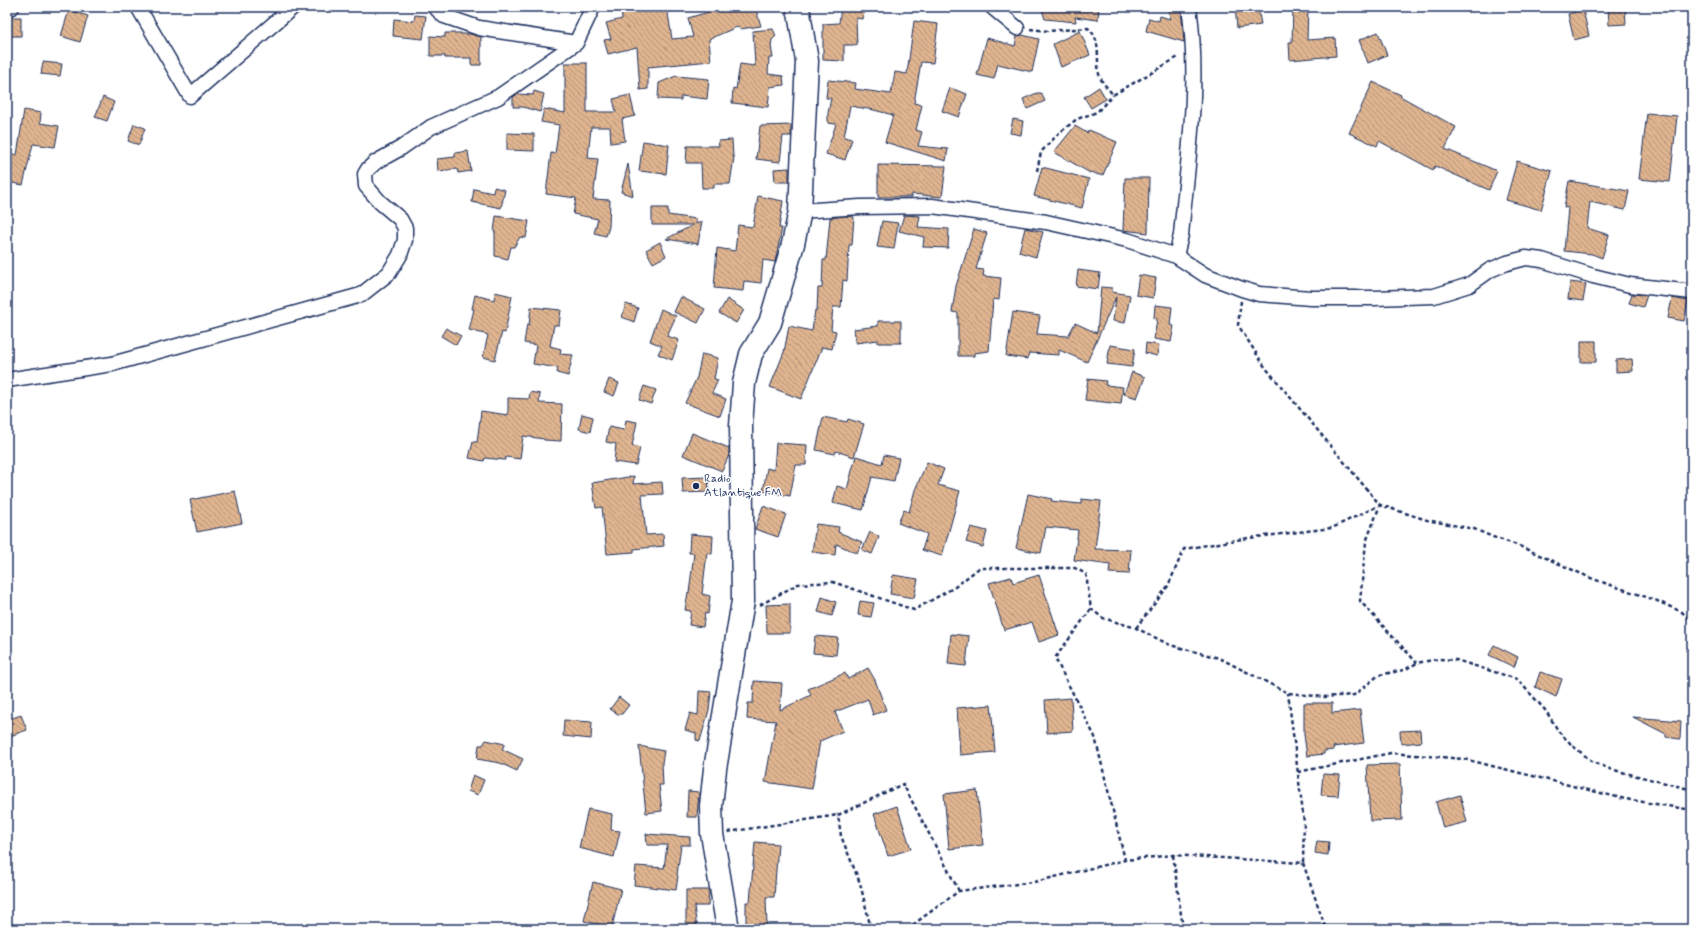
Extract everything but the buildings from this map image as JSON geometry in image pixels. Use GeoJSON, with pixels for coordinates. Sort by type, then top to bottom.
{"type":"FeatureCollection","features":[{"type":"Feature","properties":{"kind":"main road"},"geometry":{"type":"LineString","coordinates":[[728,929],[712,834],[711,806],[715,768],[743,601],[741,426],[744,383],[751,354],[770,323],[793,244],[800,210],[807,61],[799,13],[796,7]]}},
{"type":"Feature","properties":{"kind":"street"},"geometry":{"type":"LineString","coordinates":[[7,8],[12,7]]}},
{"type":"Feature","properties":{"kind":"street"},"geometry":{"type":"LineString","coordinates":[[138,7],[190,96],[293,7]]}},
{"type":"Feature","properties":{"kind":"street"},"geometry":{"type":"LineString","coordinates":[[436,7],[444,16],[479,28],[576,43]]}},
{"type":"Feature","properties":{"kind":"street"},"geometry":{"type":"LineString","coordinates":[[7,380],[112,364],[361,295],[389,274],[400,255],[404,240],[405,228],[400,219],[380,202],[366,186],[365,174],[368,169],[376,162],[401,148],[432,127],[498,96],[576,43],[593,7]]}},
{"type":"Feature","properties":{"kind":"street"},"geometry":{"type":"LineString","coordinates":[[992,7],[1017,28]]}},
{"type":"Feature","properties":{"kind":"street"},"geometry":{"type":"LineString","coordinates":[[1176,256],[1181,235],[1193,103],[1192,49],[1189,7]]}},
{"type":"Feature","properties":{"kind":"street"},"geometry":{"type":"LineString","coordinates":[[800,210],[932,206],[1046,222],[1127,240],[1176,256],[1205,275],[1259,294],[1312,298],[1434,296],[1469,285],[1490,270],[1507,262],[1526,258],[1542,260],[1593,276],[1630,285],[1692,292]]}},
{"type":"Feature","properties":{"kind":"path"},"geometry":{"type":"LineString","coordinates":[[1017,28],[1048,31],[1088,28],[1093,32],[1098,46],[1099,75],[1113,95]]}},
{"type":"Feature","properties":{"kind":"path"},"geometry":{"type":"LineString","coordinates":[[1037,171],[1041,152],[1059,133],[1077,119],[1097,112],[1113,95],[1192,49]]}},
{"type":"Feature","properties":{"kind":"path"},"geometry":{"type":"LineString","coordinates":[[1242,289],[1238,325],[1265,367],[1380,505],[1427,520],[1474,529],[1493,538],[1517,545],[1593,579],[1655,600],[1682,612],[1692,622]]}},
{"type":"Feature","properties":{"kind":"path"},"geometry":{"type":"LineString","coordinates":[[1136,628],[1168,586],[1184,549],[1248,538],[1332,528],[1380,505]]}},
{"type":"Feature","properties":{"kind":"path"},"geometry":{"type":"LineString","coordinates":[[1380,505],[1366,542],[1360,601],[1417,663]]}},
{"type":"Feature","properties":{"kind":"path"},"geometry":{"type":"LineString","coordinates":[[743,601],[756,607],[798,584],[833,582],[914,610],[955,587],[979,568],[1076,568],[1086,574],[1091,609],[1055,658],[1095,738],[1125,860]]}},
{"type":"Feature","properties":{"kind":"path"},"geometry":{"type":"LineString","coordinates":[[1091,609],[1103,618],[1136,628],[1170,645],[1219,658],[1288,693],[1324,697],[1354,695],[1379,675],[1404,670],[1417,663],[1438,658],[1456,660],[1517,679],[1546,710],[1559,732],[1574,747],[1593,762],[1610,769],[1692,791]]}},
{"type":"Feature","properties":{"kind":"path"},"geometry":{"type":"LineString","coordinates":[[1288,693],[1304,822],[1303,863],[1326,929]]}},
{"type":"Feature","properties":{"kind":"path"},"geometry":{"type":"LineString","coordinates":[[1298,772],[1391,753],[1464,759],[1625,799],[1692,810]]}},
{"type":"Feature","properties":{"kind":"path"},"geometry":{"type":"LineString","coordinates":[[712,834],[838,815],[903,784],[958,891]]}},
{"type":"Feature","properties":{"kind":"path"},"geometry":{"type":"LineString","coordinates":[[838,815],[841,836],[860,883],[871,929]]}},
{"type":"Feature","properties":{"kind":"path"},"geometry":{"type":"LineString","coordinates":[[1172,855],[1183,929]]}},
{"type":"Feature","properties":{"kind":"path"},"geometry":{"type":"LineString","coordinates":[[907,929],[958,891],[1034,882],[1125,860],[1172,855],[1303,863]]}},
{"type":"Feature","properties":{"kind":"place","name":"Radio Atlantique FM"},"geometry":{"type":"Point","coordinates":[696,486]}}]}
